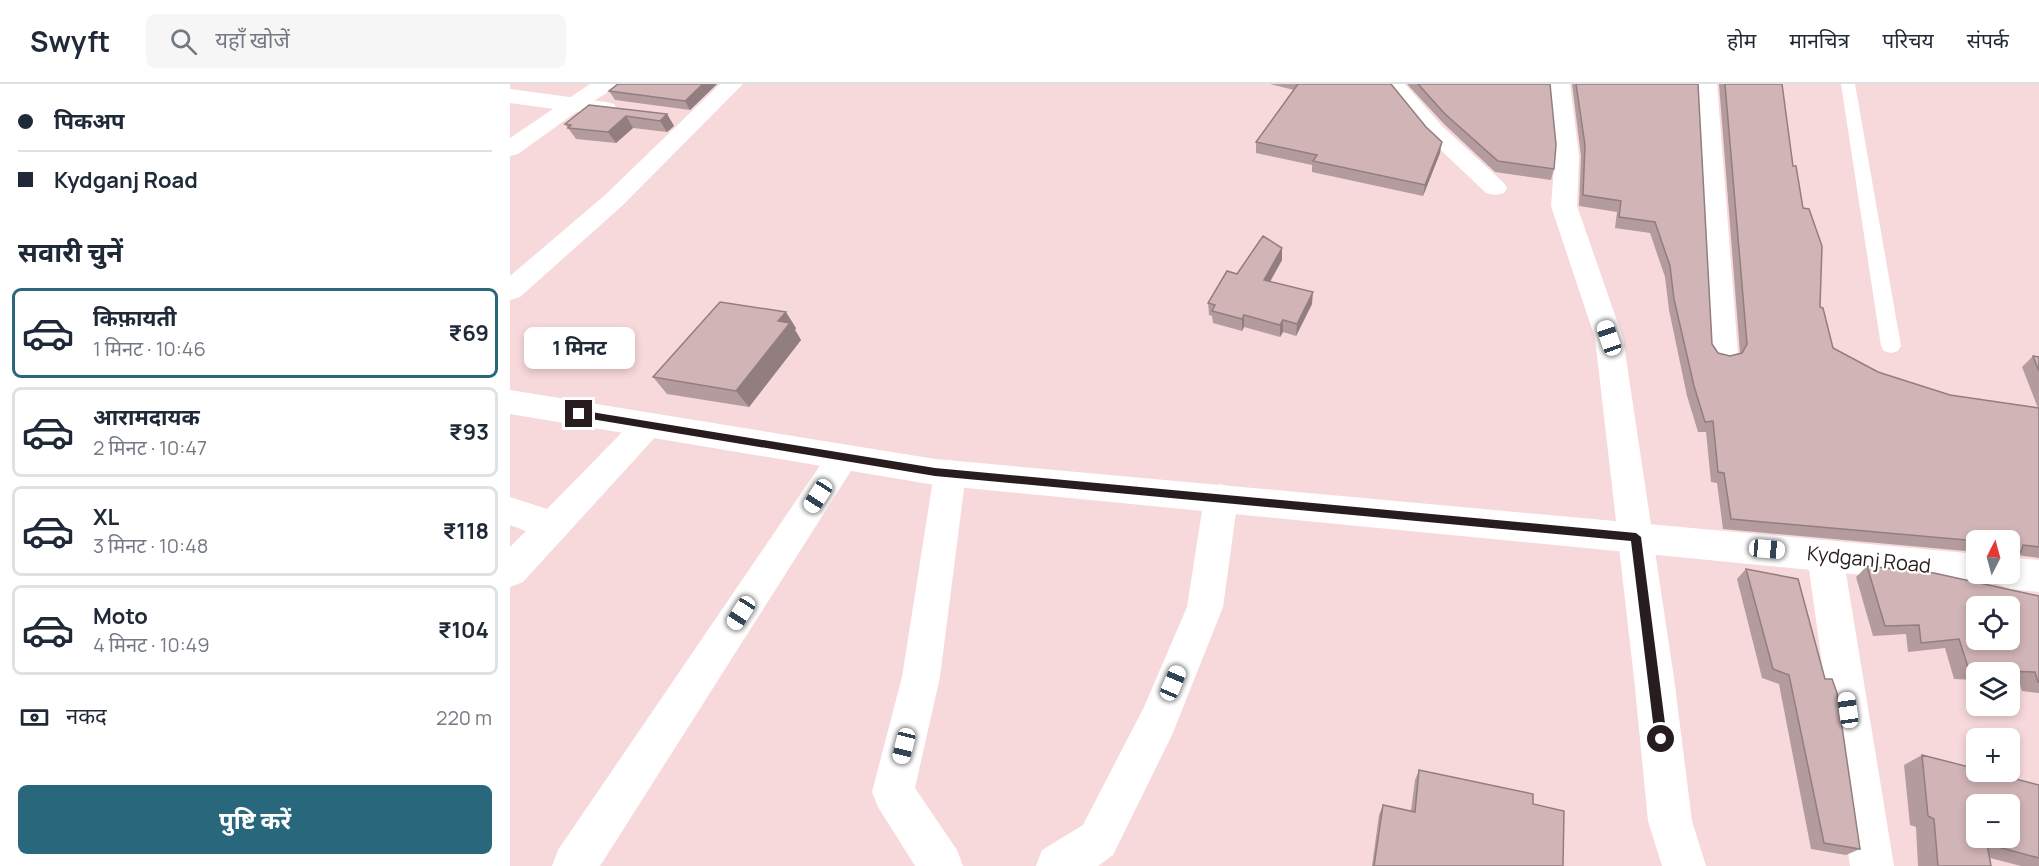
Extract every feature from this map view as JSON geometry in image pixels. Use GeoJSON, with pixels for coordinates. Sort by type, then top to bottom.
{"type":"FeatureCollection","features":[{"type":"Feature","properties":{"kind":"street"},"geometry":{"type":"LineString","coordinates":[[510,149],[571,105],[605,84]]}},
{"type":"Feature","properties":{"kind":"street"},"geometry":{"type":"LineString","coordinates":[[510,291],[614,200],[683,118],[732,84]]}},
{"type":"Feature","properties":{"kind":"street"},"geometry":{"type":"LineString","coordinates":[[1394,84],[1434,131],[1495,188]]}},
{"type":"Feature","properties":{"kind":"street"},"geometry":{"type":"LineString","coordinates":[[1559,84],[1567,156],[1564,206],[1609,338],[1654,678],[1670,822],[1684,866]]}},
{"type":"Feature","properties":{"kind":"street"},"geometry":{"type":"LineString","coordinates":[[1706,84],[1723,355]]}},
{"type":"Feature","properties":{"kind":"street"},"geometry":{"type":"LineString","coordinates":[[510,96],[627,111]]}},
{"type":"Feature","properties":{"kind":"street","name":"Kydganj Road"},"geometry":{"type":"LineString","coordinates":[[510,402],[950,473],[1966,569]]}},
{"type":"Feature","properties":{"kind":"street"},"geometry":{"type":"LineString","coordinates":[[510,571],[648,425]]}},
{"type":"Feature","properties":{"kind":"street"},"geometry":{"type":"LineString","coordinates":[[574,866],[843,457]]}},
{"type":"Feature","properties":{"kind":"street"},"geometry":{"type":"LineString","coordinates":[[941,866],[893,792],[921,677],[950,473]]}},
{"type":"Feature","properties":{"kind":"street"},"geometry":{"type":"LineString","coordinates":[[1058,866],[1098,840],[1158,721],[1205,607],[1221,498]]}},
{"type":"Feature","properties":{"kind":"street"},"geometry":{"type":"LineString","coordinates":[[510,511],[553,526]]}},
{"type":"Feature","properties":{"kind":"street"},"geometry":{"type":"LineString","coordinates":[[1825,555],[1872,866]]}},
{"type":"Feature","properties":{"kind":"street"},"geometry":{"type":"LineString","coordinates":[[2020,574],[2039,576]]}},
{"type":"Feature","properties":{"kind":"lane"},"geometry":{"type":"LineString","coordinates":[[1848,84],[1891,346]]}},
{"type":"Feature","properties":{"kind":"building"},"geometry":{"type":"Polygon","coordinates":[[[618,84],[703,84],[685,101],[609,91],[618,84]]]}},
{"type":"Feature","properties":{"kind":"building"},"geometry":{"type":"Polygon","coordinates":[[[1298,84],[1391,84],[1426,127],[1442,142],[1425,185],[1313,161],[1317,155],[1256,142],[1298,84]]]}},
{"type":"Feature","properties":{"kind":"building"},"geometry":{"type":"Polygon","coordinates":[[[1418,84],[1550,84],[1556,145],[1554,169],[1498,161],[1445,114],[1418,84]]]}},
{"type":"Feature","properties":{"kind":"building"},"geometry":{"type":"Polygon","coordinates":[[[1576,84],[1698,84],[1712,344],[1718,353],[1730,356],[1742,353],[1747,344],[1725,84],[1782,84],[1793,166],[1796,166],[1803,208],[1809,209],[1822,246],[1820,307],[1823,308],[1833,348],[1878,372],[1950,395],[2039,408],[2039,547],[2023,545],[2020,552],[2020,530],[1966,530],[1966,540],[1731,519],[1724,473],[1718,472],[1713,421],[1705,422],[1694,386],[1674,299],[1670,266],[1655,222],[1619,217],[1621,201],[1583,195],[1585,145],[1576,84]]]}},
{"type":"Feature","properties":{"kind":"building"},"geometry":{"type":"Polygon","coordinates":[[[589,105],[667,114],[660,121],[626,116],[608,132],[568,128],[571,125],[565,124],[589,105]]]}},
{"type":"Feature","properties":{"kind":"building"},"geometry":{"type":"Polygon","coordinates":[[[1263,236],[1282,248],[1264,280],[1313,292],[1297,324],[1283,320],[1280,325],[1244,315],[1242,319],[1212,311],[1215,305],[1208,303],[1227,271],[1237,274],[1263,236]]]}},
{"type":"Feature","properties":{"kind":"building"},"geometry":{"type":"Polygon","coordinates":[[[720,302],[786,312],[778,321],[790,323],[736,391],[653,377],[720,302]]]}},
{"type":"Feature","properties":{"kind":"building"},"geometry":{"type":"Polygon","coordinates":[[[2033,356],[2039,357],[2039,371],[2033,356]]]}},
{"type":"Feature","properties":{"kind":"building"},"geometry":{"type":"Polygon","coordinates":[[[1867,566],[1934,573],[1966,580],[1966,584],[1984,584],[2039,596],[2039,682],[2035,672],[2020,672],[2020,662],[1966,662],[1959,639],[1921,643],[1919,625],[1885,626],[1867,566]]]}},
{"type":"Feature","properties":{"kind":"building"},"geometry":{"type":"Polygon","coordinates":[[[1746,569],[1798,579],[1825,679],[1832,679],[1837,693],[1860,849],[1824,843],[1789,675],[1773,669],[1746,569]]]}},
{"type":"Feature","properties":{"kind":"building"},"geometry":{"type":"Polygon","coordinates":[[[1922,755],[1966,766],[1966,782],[2020,782],[2020,780],[2039,785],[2039,858],[2002,848],[2020,848],[2020,794],[1966,794],[1966,848],[1988,848],[1991,866],[1938,866],[1934,819],[1928,816],[1922,755]]]}},
{"type":"Feature","properties":{"kind":"building"},"geometry":{"type":"Polygon","coordinates":[[[1419,770],[1533,794],[1533,804],[1564,811],[1563,866],[1374,866],[1383,805],[1415,812],[1419,770]]]}},
{"type":"Feature","properties":{"kind":"route"},"geometry":{"type":"LineString","coordinates":[[579,414],[935,472],[1636,537],[1661,739]]}}]}
